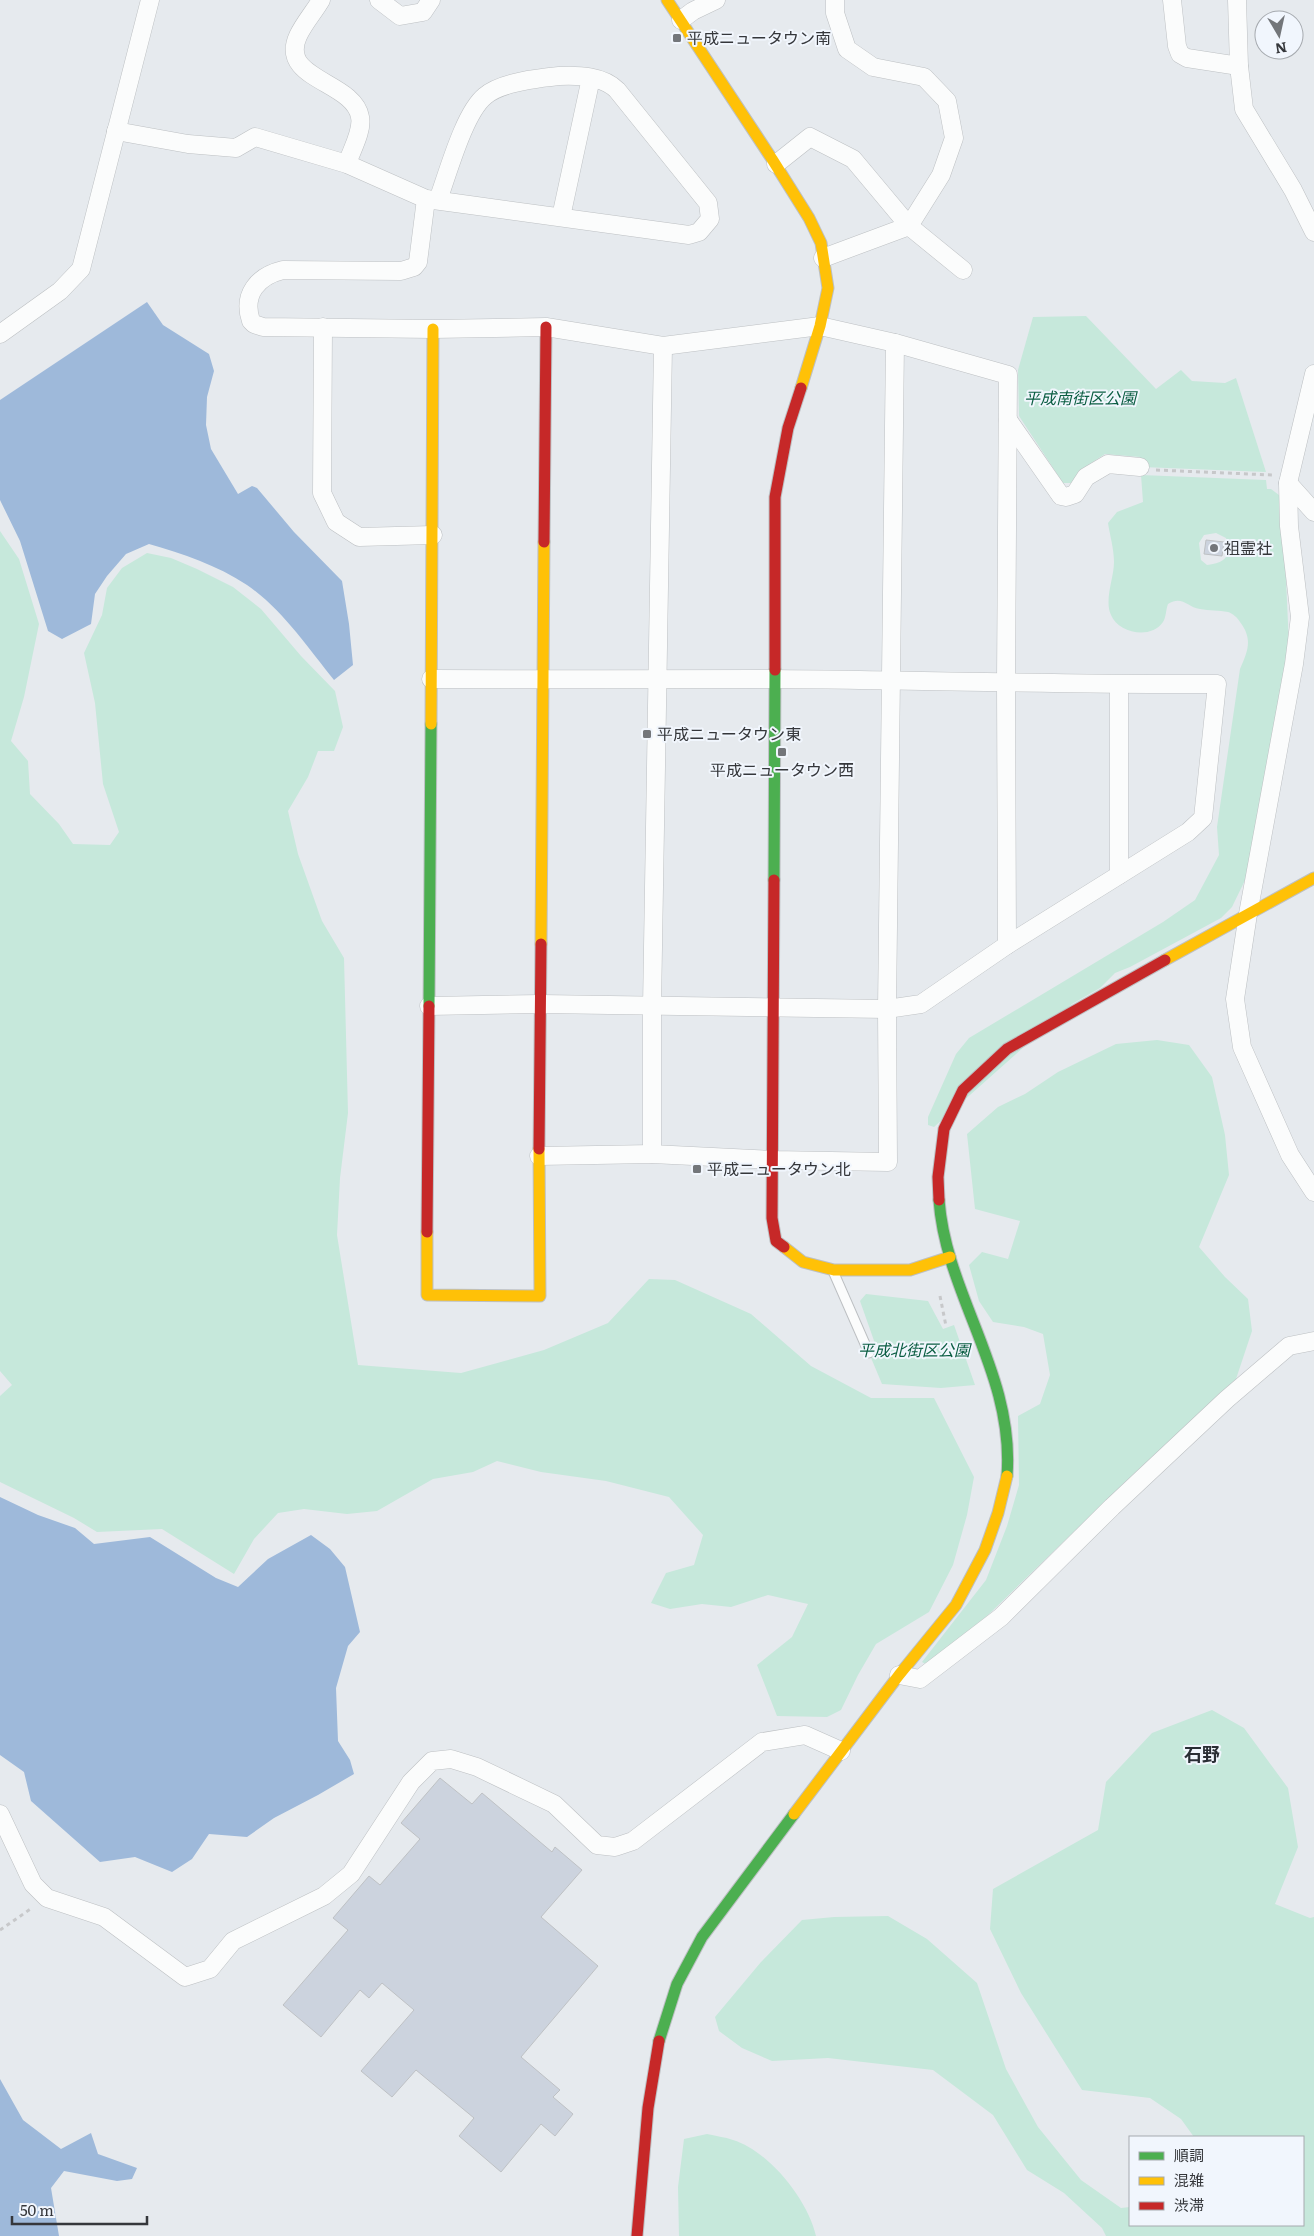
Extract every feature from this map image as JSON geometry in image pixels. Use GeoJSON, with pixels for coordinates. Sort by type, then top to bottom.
{"type":"FeatureCollection","features":[{"type":"Feature","properties":{"kind":"street"},"geometry":{"type":"LineString","coordinates":[[0,334],[60,291],[81,269],[150,0]]}},
{"type":"Feature","properties":{"kind":"street"},"geometry":{"type":"LineString","coordinates":[[321,0],[298,36],[295,51],[301,67],[348,97],[357,108],[360,126],[346,164]]}},
{"type":"Feature","properties":{"kind":"street"},"geometry":{"type":"LineString","coordinates":[[379,0],[400,16],[422,12],[431,0]]}},
{"type":"Feature","properties":{"kind":"street"},"geometry":{"type":"LineString","coordinates":[[667,0],[776,164],[809,218],[821,243],[828,288],[820,326],[788,428],[775,497],[772,1218],[776,1242],[803,1262],[832,1269],[910,1270],[950,1258]]}},
{"type":"Feature","properties":{"kind":"street"},"geometry":{"type":"LineString","coordinates":[[681,20],[693,11],[716,0]]}},
{"type":"Feature","properties":{"kind":"street"},"geometry":{"type":"LineString","coordinates":[[823,258],[909,226],[941,175],[954,138],[946,101],[924,77],[873,67],[847,49],[835,13],[835,0]]}},
{"type":"Feature","properties":{"kind":"street"},"geometry":{"type":"LineString","coordinates":[[1172,0],[1176,46],[1180,54],[1187,58],[1240,66]]}},
{"type":"Feature","properties":{"kind":"street"},"geometry":{"type":"LineString","coordinates":[[1237,0],[1244,110],[1293,190],[1314,232]]}},
{"type":"Feature","properties":{"kind":"street"},"geometry":{"type":"LineString","coordinates":[[116,131],[188,144],[236,148],[255,137],[346,164],[432,200],[689,235],[698,232],[710,219],[708,203],[617,90],[607,82],[576,76],[539,78],[486,94],[470,115],[432,200],[418,262],[414,267],[408,270],[282,270],[264,277],[251,290],[249,296],[249,315],[254,324],[263,326],[433,329],[546,327],[663,346],[820,326],[895,343],[1008,375],[1007,946]]}},
{"type":"Feature","properties":{"kind":"street"},"geometry":{"type":"LineString","coordinates":[[561,217],[591,78]]}},
{"type":"Feature","properties":{"kind":"street"},"geometry":{"type":"LineString","coordinates":[[776,164],[810,137],[853,159],[909,226],[963,270]]}},
{"type":"Feature","properties":{"kind":"street"},"geometry":{"type":"LineString","coordinates":[[323,327],[322,493],[336,522],[358,537],[433,535]]}},
{"type":"Feature","properties":{"kind":"street"},"geometry":{"type":"LineString","coordinates":[[433,329],[428,1296],[540,1296],[539,1156],[546,327]]}},
{"type":"Feature","properties":{"kind":"street"},"geometry":{"type":"LineString","coordinates":[[539,1156],[652,1154],[773,1160],[888,1162],[887,1009],[895,343]]}},
{"type":"Feature","properties":{"kind":"street"},"geometry":{"type":"LineString","coordinates":[[652,1154],[652,1006],[663,346]]}},
{"type":"Feature","properties":{"kind":"street"},"geometry":{"type":"LineString","coordinates":[[1314,374],[1283,479],[1300,616],[1294,664],[1248,914],[1235,999],[1242,1047],[1290,1155],[1314,1192]]}},
{"type":"Feature","properties":{"kind":"street"},"geometry":{"type":"LineString","coordinates":[[1008,420],[1061,496],[1075,494],[1086,477],[1108,464],[1140,467]]}},
{"type":"Feature","properties":{"kind":"street"},"geometry":{"type":"LineString","coordinates":[[1283,479],[1314,512]]}},
{"type":"Feature","properties":{"kind":"street"},"geometry":{"type":"LineString","coordinates":[[429,1006],[541,1004],[887,1009],[921,1004],[1007,946],[1188,832],[1203,818],[1216,684],[1119,685],[774,679],[658,681],[431,679]]}},
{"type":"Feature","properties":{"kind":"street"},"geometry":{"type":"LineString","coordinates":[[1119,685],[1119,875]]}},
{"type":"Feature","properties":{"kind":"street"},"geometry":{"type":"LineString","coordinates":[[637,2236],[652,2081],[658,2044],[677,1984],[702,1937],[899,1675],[956,1605],[985,1550],[998,1513],[1007,1475],[1007,1430],[992,1369],[950,1258],[941,1223],[938,1176],[944,1129],[963,1090],[1008,1049],[1056,1020],[1314,878]]}},
{"type":"Feature","properties":{"kind":"street"},"geometry":{"type":"LineString","coordinates":[[899,1675],[920,1679],[1001,1618],[1112,1507],[1227,1399],[1290,1346],[1314,1341]]}},
{"type":"Feature","properties":{"kind":"street"},"geometry":{"type":"LineString","coordinates":[[0,1814],[33,1884],[47,1898],[104,1917],[185,1977],[210,1969],[233,1941],[324,1896],[351,1874],[411,1782],[432,1761],[451,1759],[477,1767],[554,1804],[597,1845],[615,1847],[632,1841],[762,1742],[805,1735],[841,1751]]}},
{"type":"Feature","properties":{"kind":"lane"},"geometry":{"type":"LineString","coordinates":[[832,1269],[869,1354]]}},
{"type":"Feature","properties":{"kind":"path"},"geometry":{"type":"LineString","coordinates":[[1140,467],[1142,469],[1283,479]]}},
{"type":"Feature","properties":{"kind":"path"},"geometry":{"type":"LineString","coordinates":[[940,1296],[946,1326]]}},
{"type":"Feature","properties":{"kind":"path"},"geometry":{"type":"LineString","coordinates":[[0,1930],[47,1898]]}},
{"type":"Feature","properties":{"kind":"green space","name":"平成南街区公園"},"geometry":{"type":"Polygon","coordinates":[[[1086,316],[1156,389],[1181,370],[1192,381],[1225,383],[1236,378],[1266,472],[1142,467],[1140,457],[1105,454],[1079,471],[1072,483],[1063,483],[1019,416],[1018,370],[1033,317],[1086,316]]]}},
{"type":"Feature","properties":{"kind":"green space"},"geometry":{"type":"Polygon","coordinates":[[[1141,475],[1266,480],[1267,489],[1271,489],[1279,495],[1285,558],[1289,645],[1249,872],[1232,907],[1221,918],[1130,967],[1115,973],[1100,988],[1072,1004],[934,1127],[928,1125],[928,1117],[956,1054],[969,1038],[1163,922],[1195,900],[1219,855],[1217,827],[1240,669],[1248,645],[1247,634],[1238,619],[1231,613],[1195,608],[1181,601],[1168,604],[1163,622],[1158,628],[1151,631],[1135,632],[1127,630],[1115,621],[1109,609],[1114,562],[1108,523],[1117,512],[1143,502],[1141,475]],[[1216,533],[1204,535],[1199,543],[1201,560],[1207,565],[1223,561],[1228,550],[1226,538],[1216,533]]]}},
{"type":"Feature","properties":{"kind":"green space"},"geometry":{"type":"Polygon","coordinates":[[[0,531],[19,559],[39,624],[24,697],[11,741],[28,761],[30,794],[59,824],[73,844],[110,845],[119,832],[103,784],[95,703],[84,653],[102,615],[107,588],[122,568],[147,553],[171,558],[233,587],[261,609],[301,656],[335,691],[343,727],[334,751],[318,751],[308,777],[288,811],[298,854],[322,921],[344,958],[348,1113],[340,1178],[337,1235],[358,1365],[461,1373],[544,1350],[608,1323],[649,1279],[675,1280],[751,1314],[811,1366],[871,1398],[934,1398],[974,1477],[967,1515],[953,1565],[929,1612],[876,1644],[841,1710],[827,1717],[777,1716],[757,1665],[792,1637],[808,1604],[768,1595],[731,1607],[702,1604],[670,1609],[651,1603],[666,1573],[694,1565],[703,1535],[669,1497],[606,1481],[541,1472],[497,1461],[473,1472],[433,1479],[377,1511],[347,1514],[304,1509],[278,1513],[254,1539],[234,1574],[162,1529],[97,1532],[74,1518],[0,1482],[0,1396],[12,1385],[0,1371],[0,531]]]}},
{"type":"Feature","properties":{"kind":"green space"},"geometry":{"type":"Polygon","coordinates":[[[1157,1040],[1189,1045],[1212,1077],[1225,1135],[1229,1175],[1199,1247],[1225,1277],[1248,1299],[1252,1331],[1236,1379],[1126,1481],[987,1616],[929,1666],[922,1662],[986,1580],[1007,1526],[1019,1485],[1018,1416],[1040,1404],[1050,1375],[1043,1334],[1024,1327],[993,1322],[979,1301],[969,1265],[982,1252],[1008,1259],[1020,1221],[975,1209],[967,1134],[998,1107],[1025,1094],[1058,1072],[1116,1044],[1157,1040]]]}},
{"type":"Feature","properties":{"kind":"green space","name":"平成北街区公園"},"geometry":{"type":"Polygon","coordinates":[[[866,1294],[928,1301],[943,1329],[954,1325],[975,1385],[941,1388],[882,1384],[869,1353],[878,1352],[860,1301],[866,1294]]]}},
{"type":"Feature","properties":{"kind":"green space"},"geometry":{"type":"Polygon","coordinates":[[[1212,1710],[1244,1728],[1288,1788],[1298,1847],[1275,1904],[1310,1918],[1314,1917],[1314,2236],[1106,2236],[1102,2228],[1064,2193],[1027,2170],[993,2115],[933,2070],[828,2058],[772,2061],[742,2048],[719,2031],[715,2017],[761,1962],[802,1920],[834,1917],[888,1916],[927,1939],[977,1983],[1006,2069],[1038,2127],[1081,2180],[1121,2208],[1129,2207],[1129,2226],[1304,2226],[1304,2136],[1193,2136],[1181,2119],[1150,2098],[1082,2090],[1021,1993],[990,1929],[993,1889],[1098,1830],[1106,1782],[1152,1733],[1212,1710]]]}},
{"type":"Feature","properties":{"kind":"green space"},"geometry":{"type":"Polygon","coordinates":[[[707,2134],[730,2139],[747,2146],[773,2166],[796,2193],[805,2207],[816,2236],[679,2236],[678,2187],[684,2139],[707,2134]]]}},
{"type":"Feature","properties":{"kind":"water"},"geometry":{"type":"Polygon","coordinates":[[[147,302],[163,325],[209,354],[214,371],[207,397],[206,425],[211,449],[238,494],[252,486],[257,488],[294,532],[342,581],[353,665],[334,680],[283,617],[272,605],[247,585],[212,566],[149,544],[126,554],[107,576],[95,594],[91,624],[62,639],[48,631],[20,541],[0,500],[0,400],[147,302]]]}},
{"type":"Feature","properties":{"kind":"water"},"geometry":{"type":"Polygon","coordinates":[[[0,1497],[38,1515],[75,1528],[94,1544],[150,1537],[216,1578],[238,1587],[268,1559],[311,1535],[330,1549],[345,1567],[360,1632],[348,1646],[336,1688],[338,1741],[350,1760],[354,1774],[274,1818],[247,1837],[209,1834],[192,1859],[172,1872],[135,1857],[100,1862],[31,1801],[24,1772],[0,1755],[0,1497]]]}},
{"type":"Feature","properties":{"kind":"water"},"geometry":{"type":"Polygon","coordinates":[[[0,2079],[23,2120],[61,2149],[91,2133],[98,2154],[137,2168],[132,2179],[117,2181],[64,2171],[51,2188],[59,2236],[0,2236],[0,2079]]]}},
{"type":"Feature","properties":{"kind":"building","name":"祖霊社"},"geometry":{"type":"Polygon","coordinates":[[[1206,540],[1224,542],[1222,556],[1204,554],[1206,540]]]}},
{"type":"Feature","properties":{"kind":"building"},"geometry":{"type":"Polygon","coordinates":[[[440,1778],[472,1804],[482,1793],[552,1852],[555,1847],[582,1870],[541,1917],[598,1966],[521,2057],[560,2090],[553,2097],[573,2114],[555,2136],[541,2124],[501,2172],[459,2136],[474,2118],[416,2070],[392,2097],[361,2071],[414,2010],[382,1983],[369,1998],[360,1990],[321,2037],[283,2005],[348,1930],[333,1918],[369,1876],[380,1885],[420,1839],[401,1823],[440,1778]]]}},
{"type":"Feature","properties":{"kind":"traffic: fast"},"geometry":{"type":"LineString","coordinates":[[774,880],[775,670]]}},
{"type":"Feature","properties":{"kind":"traffic: fast"},"geometry":{"type":"LineString","coordinates":[[429,1006],[431,724]]}},
{"type":"Feature","properties":{"kind":"traffic: fast"},"geometry":{"type":"LineString","coordinates":[[939,1200],[944,1235],[954,1269],[991,1369],[1001,1403],[1007,1439],[1007,1476]]}},
{"type":"Feature","properties":{"kind":"traffic: fast"},"geometry":{"type":"LineString","coordinates":[[659,2041],[677,1984],[702,1937],[794,1814]]}},
{"type":"Feature","properties":{"kind":"traffic: slow"},"geometry":{"type":"LineString","coordinates":[[667,0],[772,159],[809,218],[821,243],[828,288],[820,326],[801,388]]}},
{"type":"Feature","properties":{"kind":"traffic: slow"},"geometry":{"type":"LineString","coordinates":[[431,724],[433,329]]}},
{"type":"Feature","properties":{"kind":"traffic: slow"},"geometry":{"type":"LineString","coordinates":[[541,944],[544,542]]}},
{"type":"Feature","properties":{"kind":"traffic: slow"},"geometry":{"type":"LineString","coordinates":[[1165,960],[1314,878]]}},
{"type":"Feature","properties":{"kind":"traffic: slow"},"geometry":{"type":"LineString","coordinates":[[427,1232],[427,1295],[540,1296],[539,1149]]}},
{"type":"Feature","properties":{"kind":"traffic: slow"},"geometry":{"type":"LineString","coordinates":[[784,1247],[803,1262],[834,1270],[910,1270],[950,1257]]}},
{"type":"Feature","properties":{"kind":"traffic: slow"},"geometry":{"type":"LineString","coordinates":[[794,1814],[899,1675],[956,1605],[985,1550],[998,1513],[1007,1476]]}},
{"type":"Feature","properties":{"kind":"traffic: jam"},"geometry":{"type":"LineString","coordinates":[[544,542],[546,327]]}},
{"type":"Feature","properties":{"kind":"traffic: jam"},"geometry":{"type":"LineString","coordinates":[[775,670],[775,497],[788,428],[801,388]]}},
{"type":"Feature","properties":{"kind":"traffic: jam"},"geometry":{"type":"LineString","coordinates":[[774,880],[772,1218],[776,1241],[784,1247]]}},
{"type":"Feature","properties":{"kind":"traffic: jam"},"geometry":{"type":"LineString","coordinates":[[539,1149],[541,944]]}},
{"type":"Feature","properties":{"kind":"traffic: jam"},"geometry":{"type":"LineString","coordinates":[[939,1200],[938,1177],[944,1129],[963,1090],[1007,1049],[1165,960]]}},
{"type":"Feature","properties":{"kind":"traffic: jam"},"geometry":{"type":"LineString","coordinates":[[427,1232],[429,1006]]}},
{"type":"Feature","properties":{"kind":"traffic: jam"},"geometry":{"type":"LineString","coordinates":[[637,2236],[648,2108],[659,2041]]}},
{"type":"Feature","properties":{"kind":"place","name":"平成ニュータウン南"},"geometry":{"type":"Point","coordinates":[677,38]}},
{"type":"Feature","properties":{"kind":"place","name":"祖霊社"},"geometry":{"type":"Point","coordinates":[1214,548]}},
{"type":"Feature","properties":{"kind":"place","name":"平成ニュータウン東"},"geometry":{"type":"Point","coordinates":[647,734]}},
{"type":"Feature","properties":{"kind":"place","name":"平成ニュータウン西"},"geometry":{"type":"Point","coordinates":[782,752]}},
{"type":"Feature","properties":{"kind":"place","name":"平成ニュータウン北"},"geometry":{"type":"Point","coordinates":[697,1169]}},
{"type":"Feature","properties":{"kind":"district","name":"石野"},"geometry":{"type":"Point","coordinates":[1202,1755]}}]}
